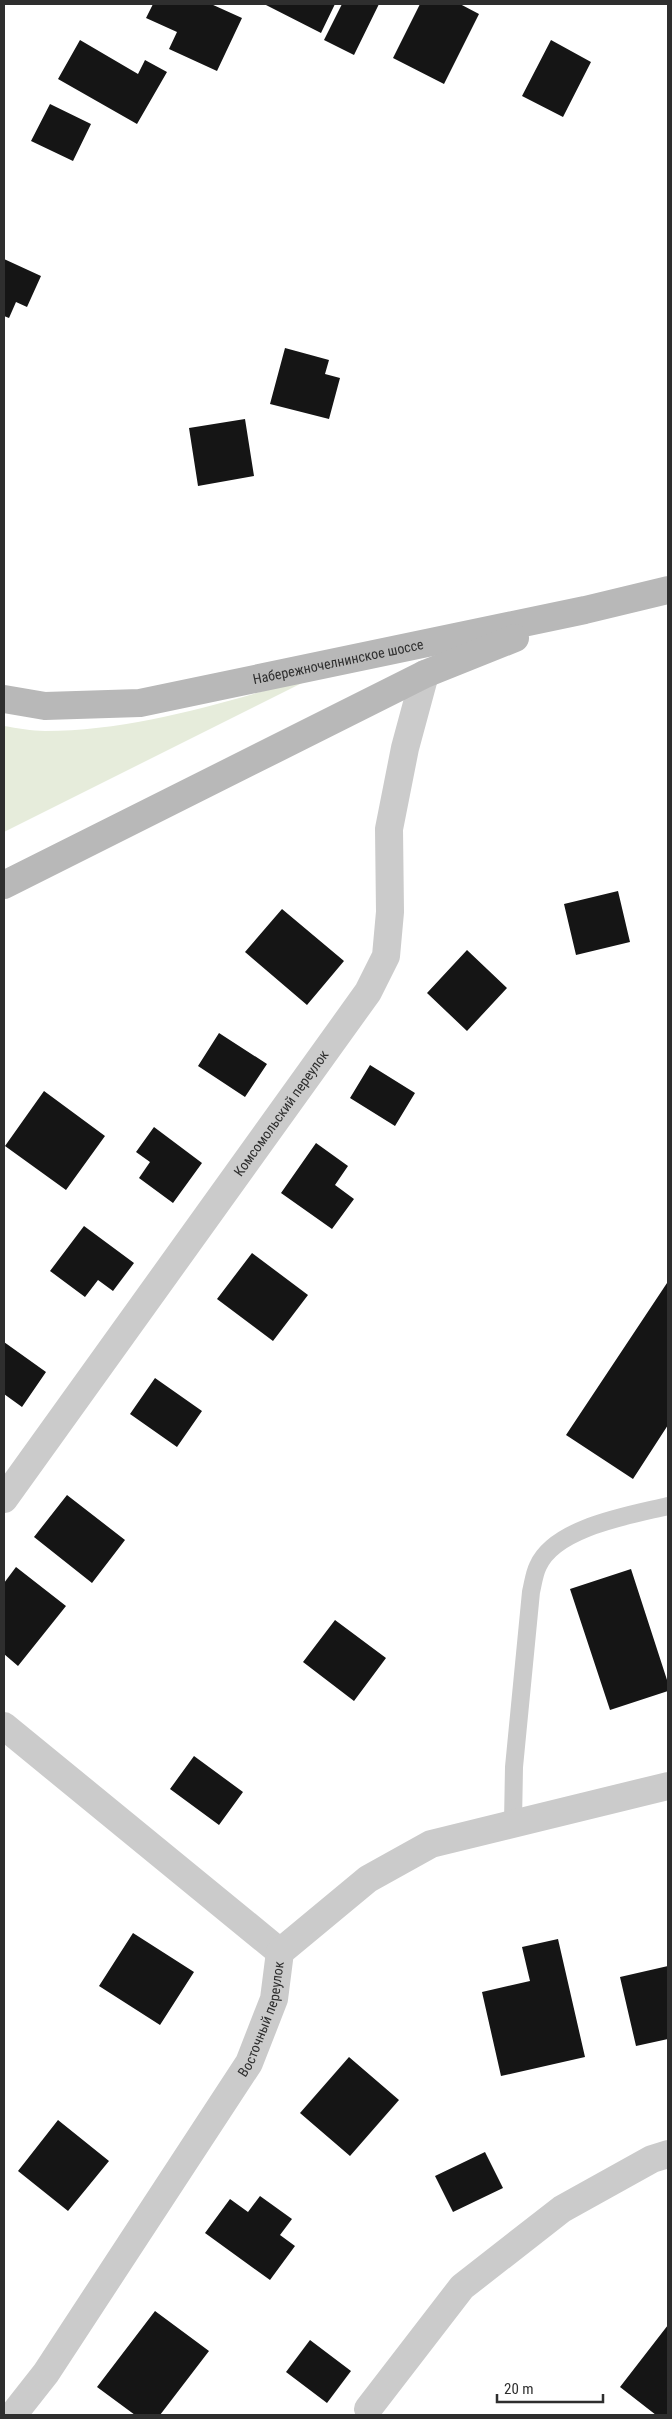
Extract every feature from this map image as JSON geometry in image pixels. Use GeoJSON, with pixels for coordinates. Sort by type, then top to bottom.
{"type":"FeatureCollection","features":[{"type":"Feature","properties":{"kind":"main road","name":"Набережночелнинское шоссе"},"geometry":{"type":"LineString","coordinates":[[4,699],[45,706],[140,703],[585,610],[668,590]]}},
{"type":"Feature","properties":{"kind":"main road"},"geometry":{"type":"LineString","coordinates":[[4,885],[425,674],[585,610]]}},
{"type":"Feature","properties":{"kind":"street","name":"Комсомольский переулок"},"geometry":{"type":"LineString","coordinates":[[4,1499],[368,992],[383,963],[386,956],[390,912],[389,829],[406,748],[425,674]]}},
{"type":"Feature","properties":{"kind":"street"},"geometry":{"type":"LineString","coordinates":[[4,1726],[280,1952]]}},
{"type":"Feature","properties":{"kind":"street","name":"Восточный переулок"},"geometry":{"type":"LineString","coordinates":[[13,2415],[46,2373],[249,2063],[274,1999],[280,1952],[368,1879],[431,1844],[513,1822],[668,1786]]}},
{"type":"Feature","properties":{"kind":"street"},"geometry":{"type":"LineString","coordinates":[[368,2409],[462,2288],[562,2209],[652,2159],[668,2154]]}},
{"type":"Feature","properties":{"kind":"lane"},"geometry":{"type":"LineString","coordinates":[[513,1822],[514,1767],[529,1611],[531,1592],[538,1565],[551,1549],[568,1536],[610,1520],[668,1506]]}},
{"type":"Feature","properties":{"kind":"green space"},"geometry":{"type":"Polygon","coordinates":[[[316,676],[4,832],[4,726],[45,731],[114,726],[182,713],[316,676]]]}},
{"type":"Feature","properties":{"kind":"building"},"geometry":{"type":"Polygon","coordinates":[[[153,4],[211,4],[242,18],[217,71],[169,49],[177,32],[146,18],[153,4]]]}},
{"type":"Feature","properties":{"kind":"building"},"geometry":{"type":"Polygon","coordinates":[[[264,4],[335,4],[321,33],[264,4]]]}},
{"type":"Feature","properties":{"kind":"building"},"geometry":{"type":"Polygon","coordinates":[[[342,4],[379,4],[354,55],[324,40],[342,4]]]}},
{"type":"Feature","properties":{"kind":"building"},"geometry":{"type":"Polygon","coordinates":[[[420,4],[460,4],[479,14],[444,84],[393,58],[420,4]]]}},
{"type":"Feature","properties":{"kind":"building"},"geometry":{"type":"Polygon","coordinates":[[[80,40],[138,74],[145,60],[167,72],[137,124],[58,79],[80,40]]]}},
{"type":"Feature","properties":{"kind":"building"},"geometry":{"type":"Polygon","coordinates":[[[551,40],[591,62],[563,117],[522,96],[551,40]]]}},
{"type":"Feature","properties":{"kind":"building"},"geometry":{"type":"Polygon","coordinates":[[[50,104],[91,124],[73,161],[31,141],[50,104]]]}},
{"type":"Feature","properties":{"kind":"building"},"geometry":{"type":"Polygon","coordinates":[[[4,259],[41,276],[27,307],[16,302],[9,318],[4,316],[4,259]]]}},
{"type":"Feature","properties":{"kind":"building"},"geometry":{"type":"Polygon","coordinates":[[[285,348],[329,360],[325,374],[340,378],[329,419],[270,404],[285,348]]]}},
{"type":"Feature","properties":{"kind":"building"},"geometry":{"type":"Polygon","coordinates":[[[245,419],[254,476],[198,486],[189,428],[245,419]]]}},
{"type":"Feature","properties":{"kind":"building"},"geometry":{"type":"Polygon","coordinates":[[[618,891],[630,942],[576,955],[564,904],[618,891]]]}},
{"type":"Feature","properties":{"kind":"building"},"geometry":{"type":"Polygon","coordinates":[[[282,909],[344,961],[307,1005],[245,952],[282,909]]]}},
{"type":"Feature","properties":{"kind":"building"},"geometry":{"type":"Polygon","coordinates":[[[467,950],[507,988],[467,1031],[427,993],[467,950]]]}},
{"type":"Feature","properties":{"kind":"building"},"geometry":{"type":"Polygon","coordinates":[[[219,1033],[267,1064],[245,1097],[198,1066],[219,1033]]]}},
{"type":"Feature","properties":{"kind":"building"},"geometry":{"type":"Polygon","coordinates":[[[370,1065],[415,1093],[395,1126],[350,1098],[370,1065]]]}},
{"type":"Feature","properties":{"kind":"building"},"geometry":{"type":"Polygon","coordinates":[[[44,1091],[105,1136],[66,1190],[5,1146],[44,1091]]]}},
{"type":"Feature","properties":{"kind":"building"},"geometry":{"type":"Polygon","coordinates":[[[154,1127],[202,1163],[173,1203],[139,1178],[150,1162],[136,1152],[154,1127]]]}},
{"type":"Feature","properties":{"kind":"building"},"geometry":{"type":"Polygon","coordinates":[[[316,1143],[348,1166],[335,1185],[354,1199],[332,1229],[281,1193],[316,1143]]]}},
{"type":"Feature","properties":{"kind":"building"},"geometry":{"type":"Polygon","coordinates":[[[84,1226],[134,1263],[113,1291],[98,1280],[85,1297],[50,1271],[84,1226]]]}},
{"type":"Feature","properties":{"kind":"building"},"geometry":{"type":"Polygon","coordinates":[[[252,1253],[308,1295],[273,1341],[217,1299],[252,1253]]]}},
{"type":"Feature","properties":{"kind":"building"},"geometry":{"type":"Polygon","coordinates":[[[667,1283],[668,1425],[633,1479],[566,1435],[667,1283]]]}},
{"type":"Feature","properties":{"kind":"building"},"geometry":{"type":"Polygon","coordinates":[[[4,1342],[46,1372],[22,1407],[4,1394],[4,1342]]]}},
{"type":"Feature","properties":{"kind":"building"},"geometry":{"type":"Polygon","coordinates":[[[155,1378],[202,1411],[177,1447],[130,1414],[155,1378]]]}},
{"type":"Feature","properties":{"kind":"building"},"geometry":{"type":"Polygon","coordinates":[[[67,1495],[125,1540],[92,1583],[34,1537],[67,1495]]]}},
{"type":"Feature","properties":{"kind":"building"},"geometry":{"type":"Polygon","coordinates":[[[16,1567],[66,1606],[18,1666],[4,1654],[4,1583],[16,1567]]]}},
{"type":"Feature","properties":{"kind":"building"},"geometry":{"type":"Polygon","coordinates":[[[631,1569],[668,1683],[668,1691],[610,1710],[570,1589],[631,1569]]]}},
{"type":"Feature","properties":{"kind":"building"},"geometry":{"type":"Polygon","coordinates":[[[335,1620],[386,1658],[354,1701],[303,1662],[335,1620]]]}},
{"type":"Feature","properties":{"kind":"building"},"geometry":{"type":"Polygon","coordinates":[[[194,1756],[243,1792],[219,1825],[170,1789],[194,1756]]]}},
{"type":"Feature","properties":{"kind":"building"},"geometry":{"type":"Polygon","coordinates":[[[133,1933],[194,1972],[160,2025],[99,1986],[133,1933]]]}},
{"type":"Feature","properties":{"kind":"building"},"geometry":{"type":"Polygon","coordinates":[[[558,1939],[585,2057],[501,2076],[482,1992],[530,1981],[522,1947],[558,1939]]]}},
{"type":"Feature","properties":{"kind":"building"},"geometry":{"type":"Polygon","coordinates":[[[668,1966],[668,2039],[636,2046],[620,1977],[668,1966]]]}},
{"type":"Feature","properties":{"kind":"building"},"geometry":{"type":"Polygon","coordinates":[[[349,2057],[399,2100],[350,2156],[300,2113],[349,2057]]]}},
{"type":"Feature","properties":{"kind":"building"},"geometry":{"type":"Polygon","coordinates":[[[58,2120],[109,2161],[68,2211],[18,2171],[58,2120]]]}},
{"type":"Feature","properties":{"kind":"building"},"geometry":{"type":"Polygon","coordinates":[[[485,2152],[503,2188],[453,2212],[435,2176],[485,2152]]]}},
{"type":"Feature","properties":{"kind":"building"},"geometry":{"type":"Polygon","coordinates":[[[260,2196],[292,2219],[280,2235],[295,2246],[270,2280],[205,2233],[230,2199],[248,2212],[260,2196]]]}},
{"type":"Feature","properties":{"kind":"building"},"geometry":{"type":"Polygon","coordinates":[[[155,2311],[209,2351],[160,2415],[135,2415],[97,2387],[155,2311]]]}},
{"type":"Feature","properties":{"kind":"building"},"geometry":{"type":"Polygon","coordinates":[[[668,2325],[668,2415],[656,2415],[620,2387],[668,2325]]]}},
{"type":"Feature","properties":{"kind":"building"},"geometry":{"type":"Polygon","coordinates":[[[310,2340],[351,2371],[327,2403],[286,2372],[310,2340]]]}}]}
